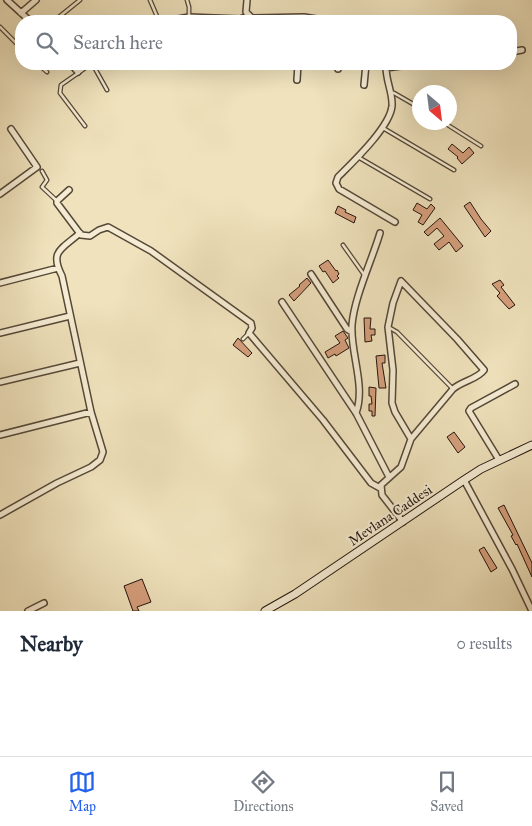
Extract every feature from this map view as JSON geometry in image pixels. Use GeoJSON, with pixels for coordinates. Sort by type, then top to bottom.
{"type":"FeatureCollection","features":[{"type":"Feature","properties":{"kind":"street"},"geometry":{"type":"LineString","coordinates":[[7,0],[23,15]]}},
{"type":"Feature","properties":{"kind":"street"},"geometry":{"type":"LineString","coordinates":[[21,13],[36,0]]}},
{"type":"Feature","properties":{"kind":"street"},"geometry":{"type":"LineString","coordinates":[[247,0],[245,10],[248,15]]}},
{"type":"Feature","properties":{"kind":"street"},"geometry":{"type":"LineString","coordinates":[[517,51],[522,50]]}},
{"type":"Feature","properties":{"kind":"street"},"geometry":{"type":"LineString","coordinates":[[297,80],[298,70]]}},
{"type":"Feature","properties":{"kind":"street"},"geometry":{"type":"LineString","coordinates":[[364,84],[365,70]]}},
{"type":"Feature","properties":{"kind":"street"},"geometry":{"type":"LineString","coordinates":[[386,70],[392,111],[383,128],[337,179],[338,187],[395,222]]}},
{"type":"Feature","properties":{"kind":"street"},"geometry":{"type":"LineString","coordinates":[[0,194],[37,167],[11,129]]}},
{"type":"Feature","properties":{"kind":"street"},"geometry":{"type":"LineString","coordinates":[[69,190],[57,201],[58,206],[80,233],[86,237],[108,227],[151,251],[251,323],[253,327],[250,333],[318,414],[371,483],[380,488]]}},
{"type":"Feature","properties":{"kind":"street"},"geometry":{"type":"LineString","coordinates":[[0,515],[57,483],[98,463],[103,452],[90,412],[62,276],[56,260],[58,253],[80,233]]}},
{"type":"Feature","properties":{"kind":"street"},"geometry":{"type":"LineString","coordinates":[[356,413],[358,374],[352,332],[355,310],[380,233]]}},
{"type":"Feature","properties":{"kind":"street"},"geometry":{"type":"LineString","coordinates":[[0,283],[58,268]]}},
{"type":"Feature","properties":{"kind":"street"},"geometry":{"type":"LineString","coordinates":[[311,274],[347,329],[352,332]]}},
{"type":"Feature","properties":{"kind":"street"},"geometry":{"type":"LineString","coordinates":[[403,522],[382,495],[380,488],[382,483],[402,467],[410,439],[453,389],[461,383],[482,374],[484,369],[400,281],[388,327],[393,370],[393,407],[410,439]]}},
{"type":"Feature","properties":{"kind":"street"},"geometry":{"type":"LineString","coordinates":[[282,302],[356,413],[389,477]]}},
{"type":"Feature","properties":{"kind":"street"},"geometry":{"type":"LineString","coordinates":[[0,333],[70,316]]}},
{"type":"Feature","properties":{"kind":"street"},"geometry":{"type":"LineString","coordinates":[[0,382],[80,363]]}},
{"type":"Feature","properties":{"kind":"street"},"geometry":{"type":"LineString","coordinates":[[499,460],[469,411],[471,408],[515,384]]}},
{"type":"Feature","properties":{"kind":"street"},"geometry":{"type":"LineString","coordinates":[[0,435],[90,412]]}},
{"type":"Feature","properties":{"kind":"street","name":"Mevlana Caddesi"},"geometry":{"type":"LineString","coordinates":[[265,611],[295,594],[464,480],[499,460],[532,445]]}},
{"type":"Feature","properties":{"kind":"street"},"geometry":{"type":"LineString","coordinates":[[464,480],[512,569],[532,611]]}},
{"type":"Feature","properties":{"kind":"street"},"geometry":{"type":"LineString","coordinates":[[28,611],[44,603]]}},
{"type":"Feature","properties":{"kind":"lane"},"geometry":{"type":"LineString","coordinates":[[61,15],[80,0]]}},
{"type":"Feature","properties":{"kind":"lane"},"geometry":{"type":"LineString","coordinates":[[150,0],[156,15]]}},
{"type":"Feature","properties":{"kind":"lane"},"geometry":{"type":"LineString","coordinates":[[187,0],[189,15]]}},
{"type":"Feature","properties":{"kind":"lane"},"geometry":{"type":"LineString","coordinates":[[0,28],[15,42]]}},
{"type":"Feature","properties":{"kind":"lane"},"geometry":{"type":"LineString","coordinates":[[72,70],[61,85],[60,91],[84,126]]}},
{"type":"Feature","properties":{"kind":"lane"},"geometry":{"type":"LineString","coordinates":[[95,70],[107,90]]}},
{"type":"Feature","properties":{"kind":"lane"},"geometry":{"type":"LineString","coordinates":[[390,93],[394,93],[412,103]]}},
{"type":"Feature","properties":{"kind":"lane"},"geometry":{"type":"LineString","coordinates":[[383,128],[454,170]]}},
{"type":"Feature","properties":{"kind":"lane"},"geometry":{"type":"LineString","coordinates":[[456,130],[481,146]]}},
{"type":"Feature","properties":{"kind":"lane"},"geometry":{"type":"LineString","coordinates":[[358,157],[430,200]]}},
{"type":"Feature","properties":{"kind":"lane"},"geometry":{"type":"LineString","coordinates":[[42,171],[47,180],[42,187],[57,201]]}},
{"type":"Feature","properties":{"kind":"lane"},"geometry":{"type":"LineString","coordinates":[[343,244],[366,277]]}},
{"type":"Feature","properties":{"kind":"lane"},"geometry":{"type":"LineString","coordinates":[[388,327],[397,332],[453,389]]}},
{"type":"Feature","properties":{"kind":"lane"},"geometry":{"type":"LineString","coordinates":[[243,339],[250,333]]}},
{"type":"Feature","properties":{"kind":"building"},"geometry":{"type":"Polygon","coordinates":[[[452,144],[463,153],[469,147],[474,153],[462,164],[458,157],[448,149],[452,144]]]}},
{"type":"Feature","properties":{"kind":"building"},"geometry":{"type":"Polygon","coordinates":[[[470,202],[491,231],[485,237],[464,206],[470,202]]]}},
{"type":"Feature","properties":{"kind":"building"},"geometry":{"type":"Polygon","coordinates":[[[417,203],[427,209],[431,204],[435,208],[423,225],[418,222],[422,215],[413,210],[417,203]]]}},
{"type":"Feature","properties":{"kind":"building"},"geometry":{"type":"Polygon","coordinates":[[[338,206],[356,217],[354,223],[335,213],[338,206]]]}},
{"type":"Feature","properties":{"kind":"building"},"geometry":{"type":"Polygon","coordinates":[[[440,218],[463,246],[456,252],[449,242],[439,250],[434,244],[444,236],[437,228],[428,236],[424,232],[440,218]]]}},
{"type":"Feature","properties":{"kind":"building"},"geometry":{"type":"Polygon","coordinates":[[[328,260],[339,274],[337,276],[339,278],[333,283],[319,266],[328,260]]]}},
{"type":"Feature","properties":{"kind":"building"},"geometry":{"type":"Polygon","coordinates":[[[307,278],[311,283],[294,301],[289,295],[307,278]]]}},
{"type":"Feature","properties":{"kind":"building"},"geometry":{"type":"Polygon","coordinates":[[[500,280],[504,285],[501,287],[515,305],[509,309],[497,296],[500,293],[492,284],[500,280]]]}},
{"type":"Feature","properties":{"kind":"building"},"geometry":{"type":"Polygon","coordinates":[[[364,318],[371,318],[370,329],[375,329],[375,335],[371,335],[372,341],[365,342],[364,318]]]}},
{"type":"Feature","properties":{"kind":"building"},"geometry":{"type":"Polygon","coordinates":[[[343,331],[348,338],[345,340],[349,348],[336,356],[335,354],[328,358],[325,352],[340,343],[335,336],[343,331]]]}},
{"type":"Feature","properties":{"kind":"building"},"geometry":{"type":"Polygon","coordinates":[[[238,338],[252,353],[248,357],[233,345],[238,338]]]}},
{"type":"Feature","properties":{"kind":"building"},"geometry":{"type":"Polygon","coordinates":[[[385,355],[385,363],[382,363],[386,388],[379,388],[376,356],[385,355]]]}},
{"type":"Feature","properties":{"kind":"building"},"geometry":{"type":"Polygon","coordinates":[[[369,387],[376,388],[375,416],[372,416],[372,411],[369,411],[369,404],[372,404],[371,396],[369,396],[369,387]]]}},
{"type":"Feature","properties":{"kind":"building"},"geometry":{"type":"Polygon","coordinates":[[[454,432],[465,447],[458,453],[447,437],[454,432]]]}},
{"type":"Feature","properties":{"kind":"building"},"geometry":{"type":"Polygon","coordinates":[[[504,505],[532,563],[532,577],[517,544],[511,536],[513,535],[498,508],[504,505]]]}},
{"type":"Feature","properties":{"kind":"building"},"geometry":{"type":"Polygon","coordinates":[[[484,547],[497,568],[491,572],[479,550],[484,547]]]}},
{"type":"Feature","properties":{"kind":"building"},"geometry":{"type":"Polygon","coordinates":[[[142,579],[151,602],[137,607],[139,611],[133,611],[124,586],[142,579]]]}}]}
